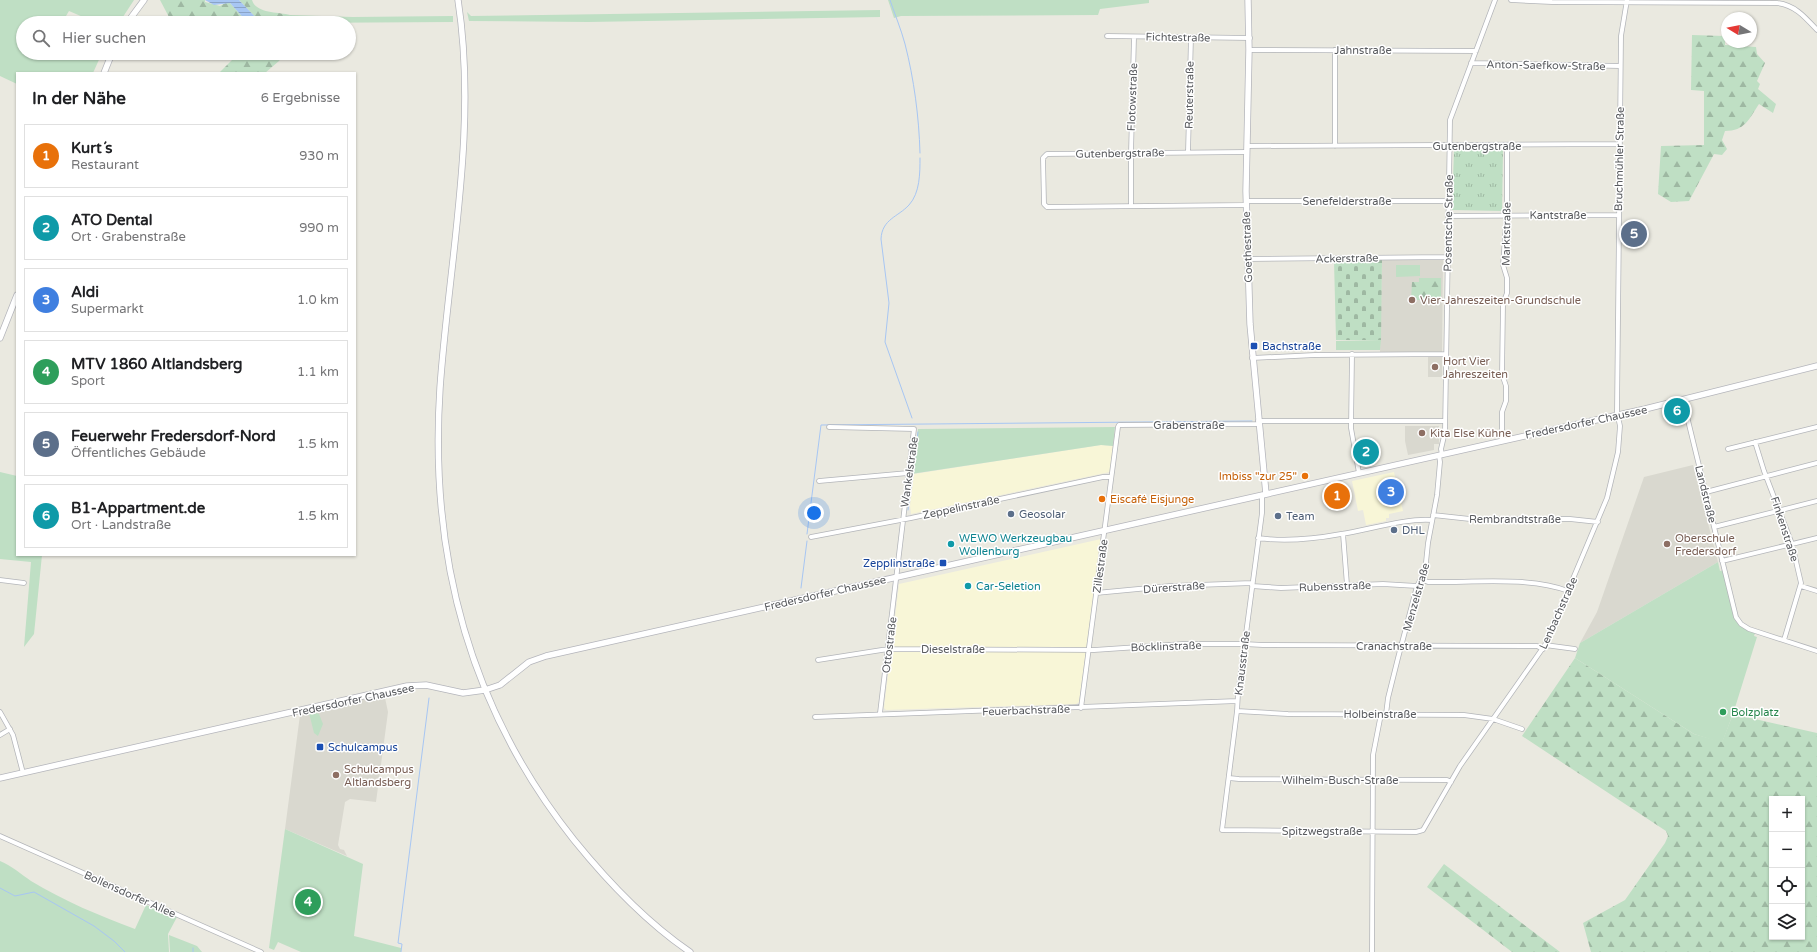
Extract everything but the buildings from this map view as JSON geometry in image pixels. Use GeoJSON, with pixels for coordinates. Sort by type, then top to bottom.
{"type":"FeatureCollection","features":[{"type":"Feature","properties":{"kind":"main road"},"geometry":{"type":"LineString","coordinates":[[132,16],[144,0]]}},
{"type":"Feature","properties":{"kind":"main road"},"geometry":{"type":"LineString","coordinates":[[458,0],[463,32],[465,90],[463,160],[440,388],[438,471],[440,512],[457,608],[485,690],[525,770],[558,820],[609,881],[644,915],[690,952]]}},
{"type":"Feature","properties":{"kind":"main road","name":"Goethestraße"},"geometry":{"type":"LineString","coordinates":[[1248,0],[1250,50],[1246,203],[1247,259],[1252,358],[1264,494]]}},
{"type":"Feature","properties":{"kind":"main road"},"geometry":{"type":"LineString","coordinates":[[104,72],[109,60]]}},
{"type":"Feature","properties":{"kind":"main road"},"geometry":{"type":"LineString","coordinates":[[0,338],[16,298]]}},
{"type":"Feature","properties":{"kind":"main road","name":"Fredersdorfer Chaussee"},"geometry":{"type":"LineString","coordinates":[[0,778],[405,687],[426,685],[463,693],[485,690],[500,685],[529,662],[546,656],[896,576],[1657,406],[1817,366]]}},
{"type":"Feature","properties":{"kind":"street","name":"Posentsche Straße"},"geometry":{"type":"LineString","coordinates":[[1440,455],[1445,432],[1450,120],[1496,0]]}},
{"type":"Feature","properties":{"kind":"street"},"geometry":{"type":"LineString","coordinates":[[1511,0],[1777,1],[1790,5],[1797,10],[1817,30]]}},
{"type":"Feature","properties":{"kind":"street","name":"Bruchmühler Straße"},"geometry":{"type":"LineString","coordinates":[[1617,415],[1620,36],[1627,1]]}},
{"type":"Feature","properties":{"kind":"street","name":"Fichtestraße"},"geometry":{"type":"LineString","coordinates":[[1106,36],[1250,38]]}},
{"type":"Feature","properties":{"kind":"street","name":"Flotowstraße"},"geometry":{"type":"LineString","coordinates":[[1131,206],[1134,37]]}},
{"type":"Feature","properties":{"kind":"street","name":"Reuterstraße"},"geometry":{"type":"LineString","coordinates":[[1188,152],[1191,37]]}},
{"type":"Feature","properties":{"kind":"street","name":"Jahnstraße"},"geometry":{"type":"LineString","coordinates":[[1250,50],[1476,51]]}},
{"type":"Feature","properties":{"kind":"street"},"geometry":{"type":"LineString","coordinates":[[1335,50],[1335,146]]}},
{"type":"Feature","properties":{"kind":"street","name":"Anton-Saefkow-Straße"},"geometry":{"type":"LineString","coordinates":[[1471,63],[1620,66]]}},
{"type":"Feature","properties":{"kind":"street","name":"Gutenbergstraße"},"geometry":{"type":"LineString","coordinates":[[1045,206],[1044,155],[1047,154],[1188,152],[1335,146],[1507,146],[1619,144]]}},
{"type":"Feature","properties":{"kind":"street","name":"Marktstraße"},"geometry":{"type":"LineString","coordinates":[[1502,441],[1502,412],[1506,401],[1506,386],[1502,374],[1503,304],[1507,293],[1507,276],[1504,265],[1507,215],[1507,146]]}},
{"type":"Feature","properties":{"kind":"street","name":"Senefelderstraße"},"geometry":{"type":"LineString","coordinates":[[1045,206],[1131,206],[1448,200]]}},
{"type":"Feature","properties":{"kind":"street","name":"Kantstraße"},"geometry":{"type":"LineString","coordinates":[[1448,216],[1619,215]]}},
{"type":"Feature","properties":{"kind":"street","name":"Ackerstraße"},"geometry":{"type":"LineString","coordinates":[[1247,259],[1447,257]]}},
{"type":"Feature","properties":{"kind":"street"},"geometry":{"type":"LineString","coordinates":[[1352,354],[1351,421],[1359,473]]}},
{"type":"Feature","properties":{"kind":"street"},"geometry":{"type":"LineString","coordinates":[[1252,358],[1291,355],[1446,354]]}},
{"type":"Feature","properties":{"kind":"street","name":"Landstraße"},"geometry":{"type":"LineString","coordinates":[[1683,400],[1722,561],[1739,621],[1749,629],[1817,651]]}},
{"type":"Feature","properties":{"kind":"street","name":"Lenbachstraße"},"geometry":{"type":"LineString","coordinates":[[1422,830],[1451,782],[1493,719],[1544,647],[1607,498],[1615,467],[1620,438],[1617,415]]}},
{"type":"Feature","properties":{"kind":"street","name":"Grabenstraße"},"geometry":{"type":"LineString","coordinates":[[1119,425],[1445,421]]}},
{"type":"Feature","properties":{"kind":"street","name":"Zillestraße"},"geometry":{"type":"LineString","coordinates":[[1081,708],[1119,425]]}},
{"type":"Feature","properties":{"kind":"street"},"geometry":{"type":"LineString","coordinates":[[1728,449],[1817,426]]}},
{"type":"Feature","properties":{"kind":"street","name":"Wankelstraße"},"geometry":{"type":"LineString","coordinates":[[829,427],[914,429],[896,576]]}},
{"type":"Feature","properties":{"kind":"street","name":"Finkenstraße"},"geometry":{"type":"LineString","coordinates":[[1755,442],[1766,476],[1792,544],[1801,586],[1784,640]]}},
{"type":"Feature","properties":{"kind":"street","name":"Menzelstraße"},"geometry":{"type":"LineString","coordinates":[[1386,714],[1388,698],[1417,586],[1424,572],[1439,476],[1440,455]]}},
{"type":"Feature","properties":{"kind":"street"},"geometry":{"type":"LineString","coordinates":[[1706,492],[1817,463]]}},
{"type":"Feature","properties":{"kind":"street"},"geometry":{"type":"LineString","coordinates":[[819,481],[908,473]]}},
{"type":"Feature","properties":{"kind":"street","name":"Zeppelinstraße"},"geometry":{"type":"LineString","coordinates":[[811,537],[1103,477],[1111,477]]}},
{"type":"Feature","properties":{"kind":"street","name":"Knausstraße"},"geometry":{"type":"LineString","coordinates":[[1222,830],[1244,644],[1264,494]]}},
{"type":"Feature","properties":{"kind":"street"},"geometry":{"type":"LineString","coordinates":[[1714,526],[1817,501]]}},
{"type":"Feature","properties":{"kind":"street","name":"Rembrandtstraße"},"geometry":{"type":"LineString","coordinates":[[1433,515],[1470,519],[1570,519],[1598,522]]}},
{"type":"Feature","properties":{"kind":"street"},"geometry":{"type":"LineString","coordinates":[[1258,538],[1304,539],[1343,534],[1383,525],[1432,520]]}},
{"type":"Feature","properties":{"kind":"street"},"geometry":{"type":"LineString","coordinates":[[1343,534],[1346,585]]}},
{"type":"Feature","properties":{"kind":"street"},"geometry":{"type":"LineString","coordinates":[[1722,561],[1817,538]]}},
{"type":"Feature","properties":{"kind":"street","name":"Ottostraße"},"geometry":{"type":"LineString","coordinates":[[880,713],[896,576]]}},
{"type":"Feature","properties":{"kind":"street"},"geometry":{"type":"LineString","coordinates":[[1421,579],[1428,582],[1532,583],[1554,586],[1568,591]]}},
{"type":"Feature","properties":{"kind":"street"},"geometry":{"type":"LineString","coordinates":[[0,580],[24,583]]}},
{"type":"Feature","properties":{"kind":"street","name":"Dürerstraße"},"geometry":{"type":"LineString","coordinates":[[1096,593],[1170,586],[1252,584]]}},
{"type":"Feature","properties":{"kind":"street","name":"Rubensstraße"},"geometry":{"type":"LineString","coordinates":[[1252,584],[1281,588],[1383,584],[1417,586]]}},
{"type":"Feature","properties":{"kind":"street"},"geometry":{"type":"LineString","coordinates":[[1801,586],[1817,591]]}},
{"type":"Feature","properties":{"kind":"street","name":"Böcklinstraße"},"geometry":{"type":"LineString","coordinates":[[1088,649],[1183,644],[1244,644]]}},
{"type":"Feature","properties":{"kind":"street","name":"Cranachstraße"},"geometry":{"type":"LineString","coordinates":[[1244,644],[1537,646],[1575,649]]}},
{"type":"Feature","properties":{"kind":"street","name":"Dieselstraße"},"geometry":{"type":"LineString","coordinates":[[818,660],[888,649],[1088,649]]}},
{"type":"Feature","properties":{"kind":"street","name":"Feuerbachstraße"},"geometry":{"type":"LineString","coordinates":[[816,717],[880,713],[1081,708],[1119,705],[1237,701]]}},
{"type":"Feature","properties":{"kind":"street","name":"Holbeinstraße"},"geometry":{"type":"LineString","coordinates":[[1237,711],[1271,714],[1464,715],[1493,719],[1522,729]]}},
{"type":"Feature","properties":{"kind":"street"},"geometry":{"type":"LineString","coordinates":[[0,712],[16,742],[23,773]]}},
{"type":"Feature","properties":{"kind":"street"},"geometry":{"type":"LineString","coordinates":[[1372,952],[1373,750],[1381,714]]}},
{"type":"Feature","properties":{"kind":"street"},"geometry":{"type":"LineString","coordinates":[[0,735],[10,729]]}},
{"type":"Feature","properties":{"kind":"street","name":"Wilhelm-Busch-Straße"},"geometry":{"type":"LineString","coordinates":[[1229,778],[1448,780],[1451,782]]}},
{"type":"Feature","properties":{"kind":"street","name":"Spitzwegstraße"},"geometry":{"type":"LineString","coordinates":[[1222,830],[1416,832],[1422,830]]}},
{"type":"Feature","properties":{"kind":"street","name":"Bollensdorfer Allee"},"geometry":{"type":"LineString","coordinates":[[0,836],[261,952]]}},
{"type":"Feature","properties":{"kind":"shaded area","name":"Vier-Jahreszeiten-Grundschule"},"geometry":{"type":"Polygon","coordinates":[[[1382,260],[1443,260],[1442,352],[1380,352],[1382,260]]]}},
{"type":"Feature","properties":{"kind":"shaded area","name":"Hort Vier Jahreszeiten"},"geometry":{"type":"Polygon","coordinates":[[[1428,357],[1442,357],[1442,377],[1428,377],[1428,357]]]}},
{"type":"Feature","properties":{"kind":"shaded area","name":"Kita Else Kühne"},"geometry":{"type":"Polygon","coordinates":[[[1405,426],[1439,426],[1439,444],[1434,444],[1434,450],[1408,455],[1405,441],[1405,426]]]}},
{"type":"Feature","properties":{"kind":"shaded area"},"geometry":{"type":"Polygon","coordinates":[[[1101,445],[1113,446],[1110,472],[911,514],[910,506],[914,474],[1101,445]]]}},
{"type":"Feature","properties":{"kind":"shaded area","name":"Oberschule Fredersdorf"},"geometry":{"type":"Polygon","coordinates":[[[1693,465],[1718,562],[1580,643],[1597,612],[1644,477],[1693,465]]]}},
{"type":"Feature","properties":{"kind":"shaded area"},"geometry":{"type":"Polygon","coordinates":[[[1394,472],[1403,511],[1389,514],[1389,518],[1386,518],[1386,521],[1366,525],[1363,510],[1358,511],[1352,481],[1394,472]]]}},
{"type":"Feature","properties":{"kind":"shaded area"},"geometry":{"type":"Polygon","coordinates":[[[1101,539],[1079,702],[1076,704],[886,710],[884,708],[899,584],[1101,539]]]}},
{"type":"Feature","properties":{"kind":"shaded area","name":"Schulcampus Altlandsberg"},"geometry":{"type":"Polygon","coordinates":[[[384,693],[388,712],[376,802],[350,799],[345,802],[338,845],[340,849],[344,850],[347,856],[285,829],[300,715],[384,693]]]}},
{"type":"Feature","properties":{"kind":"green space"},"geometry":{"type":"Polygon","coordinates":[[[0,0],[134,0],[124,16],[81,16],[69,11],[66,16],[16,16],[16,60],[99,60],[93,72],[16,72],[16,84],[0,76],[0,0]]]}},
{"type":"Feature","properties":{"kind":"green space"},"geometry":{"type":"Polygon","coordinates":[[[160,0],[205,0],[205,2],[220,6],[227,2],[230,3],[242,16],[168,16],[160,0]]]}},
{"type":"Feature","properties":{"kind":"green space"},"geometry":{"type":"Polygon","coordinates":[[[239,0],[252,0],[254,5],[258,8],[268,12],[290,15],[290,16],[254,16],[239,0]]]}},
{"type":"Feature","properties":{"kind":"green space"},"geometry":{"type":"Polygon","coordinates":[[[888,0],[1149,0],[1149,3],[1100,9],[1098,15],[901,16],[894,18],[888,0]]]}},
{"type":"Feature","properties":{"kind":"green space"},"geometry":{"type":"Polygon","coordinates":[[[880,10],[880,17],[588,22],[469,21],[467,12],[471,16],[880,10]]]}},
{"type":"Feature","properties":{"kind":"green space"},"geometry":{"type":"Polygon","coordinates":[[[290,15],[322,16],[290,16],[290,15]]]}},
{"type":"Feature","properties":{"kind":"green space"},"geometry":{"type":"Polygon","coordinates":[[[453,16],[453,22],[356,23],[356,17],[453,16]]]}},
{"type":"Feature","properties":{"kind":"green space"},"geometry":{"type":"Polygon","coordinates":[[[1692,35],[1721,36],[1721,48],[1756,48],[1757,54],[1765,63],[1757,81],[1760,84],[1758,89],[1776,104],[1773,113],[1759,104],[1746,123],[1737,129],[1725,131],[1722,140],[1727,149],[1722,155],[1714,154],[1689,201],[1671,202],[1658,194],[1661,146],[1704,145],[1704,91],[1691,90],[1692,35]]]}},
{"type":"Feature","properties":{"kind":"green space"},"geometry":{"type":"Polygon","coordinates":[[[232,60],[280,60],[266,72],[220,72],[232,60]]]}},
{"type":"Feature","properties":{"kind":"green space"},"geometry":{"type":"Polygon","coordinates":[[[1454,150],[1503,150],[1502,211],[1452,210],[1454,150]]]}},
{"type":"Feature","properties":{"kind":"green space"},"geometry":{"type":"Polygon","coordinates":[[[1382,260],[1381,340],[1336,340],[1334,261],[1382,260]]]}},
{"type":"Feature","properties":{"kind":"green space"},"geometry":{"type":"Polygon","coordinates":[[[1396,265],[1420,265],[1420,276],[1396,277],[1396,265]]]}},
{"type":"Feature","properties":{"kind":"green space"},"geometry":{"type":"Polygon","coordinates":[[[1419,278],[1441,278],[1441,300],[1411,300],[1412,282],[1419,282],[1419,278]]]}},
{"type":"Feature","properties":{"kind":"green space"},"geometry":{"type":"Polygon","coordinates":[[[1381,340],[1380,350],[1336,350],[1336,341],[1381,340]]]}},
{"type":"Feature","properties":{"kind":"green space"},"geometry":{"type":"Polygon","coordinates":[[[1115,427],[1113,446],[1101,445],[911,474],[918,429],[1115,427]]]}},
{"type":"Feature","properties":{"kind":"green space"},"geometry":{"type":"Polygon","coordinates":[[[0,472],[16,476],[16,556],[42,556],[34,634],[24,647],[31,562],[0,559],[0,472]]]}},
{"type":"Feature","properties":{"kind":"green space"},"geometry":{"type":"Polygon","coordinates":[[[1718,562],[1720,571],[1723,570],[1737,622],[1755,633],[1754,636],[1757,637],[1733,714],[1722,743],[1694,734],[1575,658],[1580,643],[1718,562]]]}},
{"type":"Feature","properties":{"kind":"green space"},"geometry":{"type":"Polygon","coordinates":[[[1575,658],[1694,734],[1722,742],[1733,714],[1817,733],[1817,952],[1591,952],[1583,923],[1625,900],[1665,843],[1668,836],[1666,831],[1522,736],[1575,658]]]}},
{"type":"Feature","properties":{"kind":"green space"},"geometry":{"type":"Polygon","coordinates":[[[313,712],[319,714],[323,724],[318,736],[314,733],[309,713],[313,712]]]}},
{"type":"Feature","properties":{"kind":"green space"},"geometry":{"type":"Polygon","coordinates":[[[285,829],[363,864],[354,936],[401,948],[401,952],[301,952],[278,942],[274,950],[269,948],[285,829]]]}},
{"type":"Feature","properties":{"kind":"green space"},"geometry":{"type":"Polygon","coordinates":[[[0,861],[31,881],[69,902],[135,929],[146,905],[177,917],[168,934],[169,952],[0,952],[0,861]]]}},
{"type":"Feature","properties":{"kind":"green space"},"geometry":{"type":"Polygon","coordinates":[[[1444,864],[1560,952],[1512,952],[1427,887],[1444,864]]]}},
{"type":"Feature","properties":{"kind":"green space"},"geometry":{"type":"Polygon","coordinates":[[[169,935],[197,946],[202,952],[170,952],[169,935]]]}},
{"type":"Feature","properties":{"kind":"water"},"geometry":{"type":"Polygon","coordinates":[[[205,0],[239,0],[254,16],[242,16],[230,3],[214,5],[205,0]]]}},
{"type":"Feature","properties":{"kind":"waterway"},"geometry":{"type":"LineString","coordinates":[[890,0],[903,38],[911,71],[917,112],[920,153]]}},
{"type":"Feature","properties":{"kind":"waterway"},"geometry":{"type":"LineString","coordinates":[[912,418],[885,342],[889,303],[881,239],[882,232],[887,223],[905,209],[913,200],[919,183],[920,158]]}},
{"type":"Feature","properties":{"kind":"waterway"},"geometry":{"type":"LineString","coordinates":[[807,534],[821,425],[1252,421]]}},
{"type":"Feature","properties":{"kind":"waterway"},"geometry":{"type":"LineString","coordinates":[[908,510],[918,432]]}},
{"type":"Feature","properties":{"kind":"waterway"},"geometry":{"type":"LineString","coordinates":[[801,588],[807,541]]}},
{"type":"Feature","properties":{"kind":"waterway"},"geometry":{"type":"LineString","coordinates":[[401,952],[402,944],[398,943],[429,698]]}},
{"type":"Feature","properties":{"kind":"waterway"},"geometry":{"type":"LineString","coordinates":[[0,888],[15,896],[34,892],[94,926],[114,941],[125,952]]}},
{"type":"Feature","properties":{"kind":"place","name":"Feuerwehr Fredersdorf-Nord"},"geometry":{"type":"Point","coordinates":[1634,234]}},
{"type":"Feature","properties":{"kind":"place","name":"Vier-Jahreszeiten-Grundschule"},"geometry":{"type":"Point","coordinates":[1412,300]}},
{"type":"Feature","properties":{"kind":"place","name":"Bachstraße"},"geometry":{"type":"Point","coordinates":[1254,346]}},
{"type":"Feature","properties":{"kind":"place","name":"Hort Vier Jahreszeiten"},"geometry":{"type":"Point","coordinates":[1435,367]}},
{"type":"Feature","properties":{"kind":"place","name":"B1-Appartment.de"},"geometry":{"type":"Point","coordinates":[1677,411]}},
{"type":"Feature","properties":{"kind":"place","name":"Kita Else Kühne"},"geometry":{"type":"Point","coordinates":[1422,433]}},
{"type":"Feature","properties":{"kind":"place","name":"ATO Dental"},"geometry":{"type":"Point","coordinates":[1366,452]}},
{"type":"Feature","properties":{"kind":"place","name":"Imbiss \"zur 25\""},"geometry":{"type":"Point","coordinates":[1305,476]}},
{"type":"Feature","properties":{"kind":"place","name":"Aldi"},"geometry":{"type":"Point","coordinates":[1391,492]}},
{"type":"Feature","properties":{"kind":"place","name":"Kurt´s"},"geometry":{"type":"Point","coordinates":[1337,496]}},
{"type":"Feature","properties":{"kind":"place","name":"Eiscafé Eisjunge"},"geometry":{"type":"Point","coordinates":[1102,499]}},
{"type":"Feature","properties":{"kind":"place","name":"Geosolar"},"geometry":{"type":"Point","coordinates":[1011,514]}},
{"type":"Feature","properties":{"kind":"place","name":"Team"},"geometry":{"type":"Point","coordinates":[1278,516]}},
{"type":"Feature","properties":{"kind":"place","name":"DHL"},"geometry":{"type":"Point","coordinates":[1394,530]}},
{"type":"Feature","properties":{"kind":"place","name":"WEWO Werkzeugbau Wollenburg"},"geometry":{"type":"Point","coordinates":[951,544]}},
{"type":"Feature","properties":{"kind":"place","name":"Oberschule Fredersdorf"},"geometry":{"type":"Point","coordinates":[1667,544]}},
{"type":"Feature","properties":{"kind":"place","name":"Zepplinstraße"},"geometry":{"type":"Point","coordinates":[943,563]}},
{"type":"Feature","properties":{"kind":"place","name":"Car-Seletion"},"geometry":{"type":"Point","coordinates":[968,586]}},
{"type":"Feature","properties":{"kind":"place","name":"Bolzplatz"},"geometry":{"type":"Point","coordinates":[1723,712]}},
{"type":"Feature","properties":{"kind":"place","name":"Schulcampus"},"geometry":{"type":"Point","coordinates":[320,747]}},
{"type":"Feature","properties":{"kind":"place","name":"Schulcampus Altlandsberg"},"geometry":{"type":"Point","coordinates":[336,775]}},
{"type":"Feature","properties":{"kind":"place","name":"MTV 1860 Altlandsberg"},"geometry":{"type":"Point","coordinates":[308,902]}}]}
